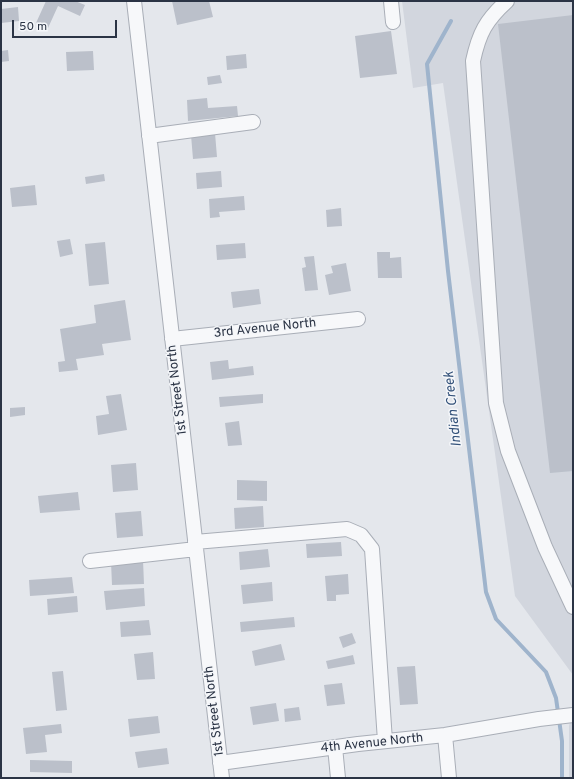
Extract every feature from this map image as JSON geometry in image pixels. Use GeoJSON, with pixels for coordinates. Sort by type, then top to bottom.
{"type":"FeatureCollection","features":[{"type":"Feature","properties":{"kind":"street","name":"1st Street North"},"geometry":{"type":"LineString","coordinates":[[134,1],[222,778]]}},
{"type":"Feature","properties":{"kind":"street"},"geometry":{"type":"LineString","coordinates":[[391,1],[392,22]]}},
{"type":"Feature","properties":{"kind":"street"},"geometry":{"type":"LineString","coordinates":[[507,1],[491,15],[476,43],[472,61],[496,403],[508,451],[545,547],[573,607]]}},
{"type":"Feature","properties":{"kind":"street"},"geometry":{"type":"LineString","coordinates":[[149,136],[253,122]]}},
{"type":"Feature","properties":{"kind":"street","name":"3rd Avenue North"},"geometry":{"type":"LineString","coordinates":[[172,339],[358,319]]}},
{"type":"Feature","properties":{"kind":"street"},"geometry":{"type":"LineString","coordinates":[[90,561],[196,546],[347,529],[361,535],[372,549],[385,742]]}},
{"type":"Feature","properties":{"kind":"street","name":"4th Avenue North"},"geometry":{"type":"LineString","coordinates":[[220,763],[335,747],[445,736],[539,718],[572,715]]}},
{"type":"Feature","properties":{"kind":"street"},"geometry":{"type":"LineString","coordinates":[[445,736],[449,778]]}},
{"type":"Feature","properties":{"kind":"street"},"geometry":{"type":"LineString","coordinates":[[335,747],[338,778]]}},
{"type":"Feature","properties":{"kind":"shaded area"},"geometry":{"type":"Polygon","coordinates":[[[402,1],[573,1],[573,675],[515,596],[443,83],[413,88],[402,1]]]}},
{"type":"Feature","properties":{"kind":"shaded area"},"geometry":{"type":"Polygon","coordinates":[[[573,711],[573,778],[569,778],[569,726],[573,711]]]}},
{"type":"Feature","properties":{"kind":"building"},"geometry":{"type":"Polygon","coordinates":[[[46,1],[75,1],[85,5],[80,16],[58,6],[48,28],[36,23],[46,1]]]}},
{"type":"Feature","properties":{"kind":"building"},"geometry":{"type":"Polygon","coordinates":[[[172,1],[209,1],[213,17],[177,25],[172,1]]]}},
{"type":"Feature","properties":{"kind":"building"},"geometry":{"type":"Polygon","coordinates":[[[18,7],[19,21],[1,23],[1,9],[18,7]]]}},
{"type":"Feature","properties":{"kind":"building"},"geometry":{"type":"Polygon","coordinates":[[[573,15],[573,471],[550,473],[498,24],[573,15]]]}},
{"type":"Feature","properties":{"kind":"building"},"geometry":{"type":"Polygon","coordinates":[[[391,31],[397,74],[360,78],[355,36],[391,31]]]}},
{"type":"Feature","properties":{"kind":"building"},"geometry":{"type":"Polygon","coordinates":[[[8,50],[9,61],[1,62],[1,51],[8,50]]]}},
{"type":"Feature","properties":{"kind":"building"},"geometry":{"type":"Polygon","coordinates":[[[93,51],[94,70],[67,71],[66,52],[93,51]]]}},
{"type":"Feature","properties":{"kind":"building"},"geometry":{"type":"Polygon","coordinates":[[[246,54],[247,68],[227,70],[226,56],[246,54]]]}},
{"type":"Feature","properties":{"kind":"building"},"geometry":{"type":"Polygon","coordinates":[[[220,75],[222,83],[208,85],[207,77],[220,75]]]}},
{"type":"Feature","properties":{"kind":"building"},"geometry":{"type":"Polygon","coordinates":[[[207,98],[208,108],[237,106],[238,116],[188,121],[187,100],[207,98]]]}},
{"type":"Feature","properties":{"kind":"building"},"geometry":{"type":"Polygon","coordinates":[[[215,133],[217,157],[193,159],[191,135],[215,133]]]}},
{"type":"Feature","properties":{"kind":"building"},"geometry":{"type":"Polygon","coordinates":[[[221,171],[222,187],[197,189],[196,173],[221,171]]]}},
{"type":"Feature","properties":{"kind":"building"},"geometry":{"type":"Polygon","coordinates":[[[104,174],[105,181],[86,184],[85,177],[104,174]]]}},
{"type":"Feature","properties":{"kind":"building"},"geometry":{"type":"Polygon","coordinates":[[[35,185],[37,205],[12,207],[10,188],[35,185]]]}},
{"type":"Feature","properties":{"kind":"building"},"geometry":{"type":"Polygon","coordinates":[[[244,196],[245,210],[219,212],[220,217],[210,218],[209,199],[244,196]]]}},
{"type":"Feature","properties":{"kind":"building"},"geometry":{"type":"Polygon","coordinates":[[[341,208],[342,226],[327,227],[326,210],[341,208]]]}},
{"type":"Feature","properties":{"kind":"building"},"geometry":{"type":"Polygon","coordinates":[[[70,239],[73,254],[60,257],[57,241],[70,239]]]}},
{"type":"Feature","properties":{"kind":"building"},"geometry":{"type":"Polygon","coordinates":[[[105,242],[109,284],[89,286],[85,244],[105,242]]]}},
{"type":"Feature","properties":{"kind":"building"},"geometry":{"type":"Polygon","coordinates":[[[245,243],[246,258],[217,260],[216,245],[245,243]]]}},
{"type":"Feature","properties":{"kind":"building"},"geometry":{"type":"Polygon","coordinates":[[[377,252],[390,252],[390,258],[401,257],[402,278],[378,278],[377,252]]]}},
{"type":"Feature","properties":{"kind":"building"},"geometry":{"type":"Polygon","coordinates":[[[314,256],[318,290],[305,291],[302,268],[306,267],[304,257],[314,256]]]}},
{"type":"Feature","properties":{"kind":"building"},"geometry":{"type":"Polygon","coordinates":[[[346,263],[351,291],[329,295],[325,275],[333,273],[331,266],[346,263]]]}},
{"type":"Feature","properties":{"kind":"building"},"geometry":{"type":"Polygon","coordinates":[[[259,289],[261,304],[233,308],[231,292],[259,289]]]}},
{"type":"Feature","properties":{"kind":"building"},"geometry":{"type":"Polygon","coordinates":[[[125,300],[131,340],[102,344],[104,355],[76,359],[78,370],[59,372],[58,362],[65,361],[60,329],[96,323],[94,305],[125,300]]]}},
{"type":"Feature","properties":{"kind":"building"},"geometry":{"type":"Polygon","coordinates":[[[228,360],[229,369],[253,366],[254,375],[212,380],[210,362],[228,360]]]}},
{"type":"Feature","properties":{"kind":"building"},"geometry":{"type":"Polygon","coordinates":[[[121,394],[127,430],[98,435],[96,416],[109,414],[106,396],[121,394]]]}},
{"type":"Feature","properties":{"kind":"building"},"geometry":{"type":"Polygon","coordinates":[[[263,394],[263,403],[220,407],[219,397],[263,394]]]}},
{"type":"Feature","properties":{"kind":"building"},"geometry":{"type":"Polygon","coordinates":[[[25,407],[25,415],[10,417],[10,408],[25,407]]]}},
{"type":"Feature","properties":{"kind":"building"},"geometry":{"type":"Polygon","coordinates":[[[239,421],[242,445],[228,446],[225,423],[239,421]]]}},
{"type":"Feature","properties":{"kind":"building"},"geometry":{"type":"Polygon","coordinates":[[[136,463],[138,490],[113,492],[111,465],[136,463]]]}},
{"type":"Feature","properties":{"kind":"building"},"geometry":{"type":"Polygon","coordinates":[[[237,480],[267,481],[267,501],[237,500],[237,480]]]}},
{"type":"Feature","properties":{"kind":"building"},"geometry":{"type":"Polygon","coordinates":[[[78,492],[80,510],[40,513],[38,496],[78,492]]]}},
{"type":"Feature","properties":{"kind":"building"},"geometry":{"type":"Polygon","coordinates":[[[263,506],[264,527],[235,529],[234,508],[263,506]]]}},
{"type":"Feature","properties":{"kind":"building"},"geometry":{"type":"Polygon","coordinates":[[[141,511],[143,536],[117,538],[115,513],[141,511]]]}},
{"type":"Feature","properties":{"kind":"building"},"geometry":{"type":"Polygon","coordinates":[[[341,542],[342,556],[307,558],[306,544],[341,542]]]}},
{"type":"Feature","properties":{"kind":"building"},"geometry":{"type":"Polygon","coordinates":[[[268,549],[270,567],[240,570],[239,552],[268,549]]]}},
{"type":"Feature","properties":{"kind":"building"},"geometry":{"type":"Polygon","coordinates":[[[143,560],[144,584],[112,585],[111,562],[143,560]]]}},
{"type":"Feature","properties":{"kind":"building"},"geometry":{"type":"Polygon","coordinates":[[[348,574],[349,594],[336,595],[336,601],[327,601],[325,576],[348,574]]]}},
{"type":"Feature","properties":{"kind":"building"},"geometry":{"type":"Polygon","coordinates":[[[72,577],[74,593],[30,596],[29,580],[72,577]]]}},
{"type":"Feature","properties":{"kind":"building"},"geometry":{"type":"Polygon","coordinates":[[[272,582],[273,601],[243,604],[241,585],[272,582]]]}},
{"type":"Feature","properties":{"kind":"building"},"geometry":{"type":"Polygon","coordinates":[[[144,588],[145,606],[106,610],[104,591],[144,588]]]}},
{"type":"Feature","properties":{"kind":"building"},"geometry":{"type":"Polygon","coordinates":[[[77,596],[78,612],[48,615],[47,599],[77,596]]]}},
{"type":"Feature","properties":{"kind":"building"},"geometry":{"type":"Polygon","coordinates":[[[294,617],[295,627],[241,632],[240,622],[294,617]]]}},
{"type":"Feature","properties":{"kind":"building"},"geometry":{"type":"Polygon","coordinates":[[[149,620],[151,635],[121,637],[120,622],[149,620]]]}},
{"type":"Feature","properties":{"kind":"building"},"geometry":{"type":"Polygon","coordinates":[[[352,633],[356,643],[343,648],[339,637],[352,633]]]}},
{"type":"Feature","properties":{"kind":"building"},"geometry":{"type":"Polygon","coordinates":[[[281,644],[285,660],[255,666],[252,651],[281,644]]]}},
{"type":"Feature","properties":{"kind":"building"},"geometry":{"type":"Polygon","coordinates":[[[153,652],[155,679],[137,680],[134,654],[153,652]]]}},
{"type":"Feature","properties":{"kind":"building"},"geometry":{"type":"Polygon","coordinates":[[[353,655],[355,664],[328,669],[326,661],[353,655]]]}},
{"type":"Feature","properties":{"kind":"building"},"geometry":{"type":"Polygon","coordinates":[[[415,666],[418,704],[400,705],[397,667],[415,666]]]}},
{"type":"Feature","properties":{"kind":"building"},"geometry":{"type":"Polygon","coordinates":[[[63,671],[67,710],[56,711],[52,672],[63,671]]]}},
{"type":"Feature","properties":{"kind":"building"},"geometry":{"type":"Polygon","coordinates":[[[342,683],[345,704],[327,706],[324,685],[342,683]]]}},
{"type":"Feature","properties":{"kind":"building"},"geometry":{"type":"Polygon","coordinates":[[[276,703],[279,721],[253,725],[250,707],[276,703]]]}},
{"type":"Feature","properties":{"kind":"building"},"geometry":{"type":"Polygon","coordinates":[[[299,707],[301,720],[285,722],[284,709],[299,707]]]}},
{"type":"Feature","properties":{"kind":"building"},"geometry":{"type":"Polygon","coordinates":[[[158,716],[160,733],[130,737],[128,719],[158,716]]]}},
{"type":"Feature","properties":{"kind":"building"},"geometry":{"type":"Polygon","coordinates":[[[61,724],[62,733],[45,735],[47,752],[26,754],[23,728],[61,724]]]}},
{"type":"Feature","properties":{"kind":"building"},"geometry":{"type":"Polygon","coordinates":[[[167,748],[169,764],[138,768],[135,752],[167,748]]]}},
{"type":"Feature","properties":{"kind":"building"},"geometry":{"type":"Polygon","coordinates":[[[30,760],[72,761],[72,773],[30,772],[30,760]]]}},
{"type":"Feature","properties":{"kind":"waterway","name":"Indian Creek"},"geometry":{"type":"LineString","coordinates":[[451,21],[427,64],[448,271],[486,592],[496,619],[546,672],[556,698],[562,741],[562,778]]}}]}
